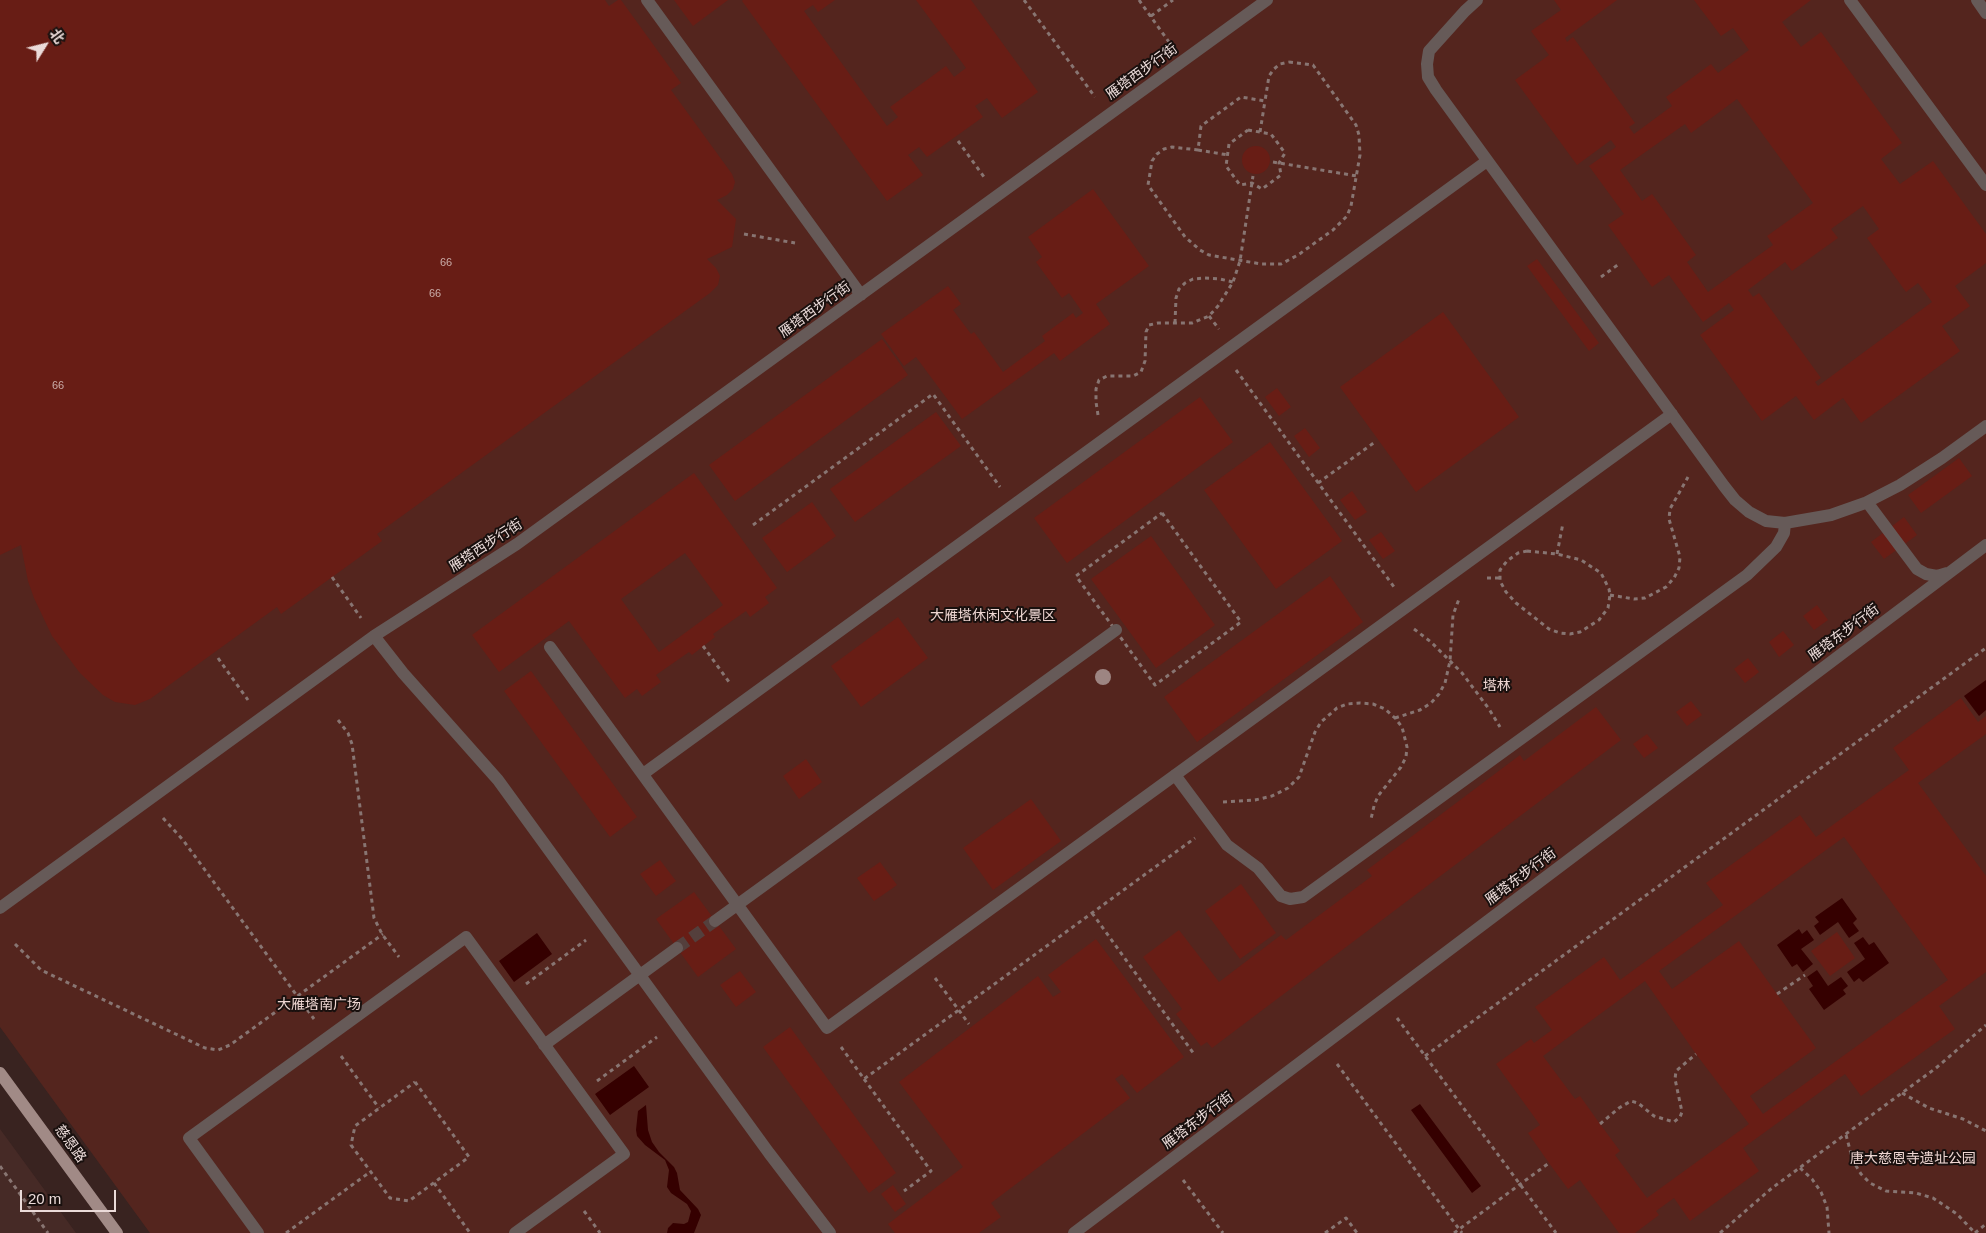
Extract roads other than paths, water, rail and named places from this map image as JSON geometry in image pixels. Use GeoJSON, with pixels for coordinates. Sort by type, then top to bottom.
{"type":"FeatureCollection","features":[{"type":"Feature","properties":{"kind":"main road","name":"慈恩路"},"geometry":{"type":"LineString","coordinates":[[0,1072],[117,1233]]}},
{"type":"Feature","properties":{"kind":"street"},"geometry":{"type":"LineString","coordinates":[[647,0],[861,294]]}},
{"type":"Feature","properties":{"kind":"street","name":"雁塔西步行街"},"geometry":{"type":"LineString","coordinates":[[0,908],[374,636],[518,544],[1267,0]]}},
{"type":"Feature","properties":{"kind":"street"},"geometry":{"type":"LineString","coordinates":[[1478,0],[1465,10],[1438,39],[1430,51],[1427,64],[1428,77],[1702,456],[1735,500],[1749,512],[1766,521],[1785,523],[1831,514],[1868,502],[1934,464],[1986,426]]}},
{"type":"Feature","properties":{"kind":"street"},"geometry":{"type":"LineString","coordinates":[[1850,0],[1986,185]]}},
{"type":"Feature","properties":{"kind":"street"},"geometry":{"type":"LineString","coordinates":[[1977,0],[1986,13]]}},
{"type":"Feature","properties":{"kind":"street"},"geometry":{"type":"LineString","coordinates":[[643,774],[1487,161]]}},
{"type":"Feature","properties":{"kind":"street"},"geometry":{"type":"LineString","coordinates":[[550,647],[827,1028],[1672,414]]}},
{"type":"Feature","properties":{"kind":"street"},"geometry":{"type":"LineString","coordinates":[[1868,502],[1917,569],[1926,574],[1937,576],[1952,570]]}},
{"type":"Feature","properties":{"kind":"street"},"geometry":{"type":"LineString","coordinates":[[1175,775],[1226,846],[1258,868],[1281,896],[1290,899],[1303,897],[1748,575],[1776,547],[1784,533],[1785,523]]}},
{"type":"Feature","properties":{"kind":"street","name":"雁塔东步行街"},"geometry":{"type":"LineString","coordinates":[[1074,1233],[1986,545]]}},
{"type":"Feature","properties":{"kind":"street"},"geometry":{"type":"LineString","coordinates":[[715,921],[1116,630]]}},
{"type":"Feature","properties":{"kind":"street"},"geometry":{"type":"LineString","coordinates":[[374,636],[403,673],[498,780],[769,1153],[830,1233]]}},
{"type":"Feature","properties":{"kind":"street"},"geometry":{"type":"LineString","coordinates":[[258,1233],[189,1138],[466,937],[624,1154],[515,1233]]}},
{"type":"Feature","properties":{"kind":"street"},"geometry":{"type":"LineString","coordinates":[[544,1045],[677,948]]}},
{"type":"Feature","properties":{"kind":"tunnel"},"geometry":{"type":"LineString","coordinates":[[677,948],[715,921]]}},
{"type":"Feature","properties":{"kind":"park label","name":"大雁塔休闲文化景区"},"geometry":{"type":"Point","coordinates":[993,616]}},
{"type":"Feature","properties":{"kind":"park label","name":"塔林"},"geometry":{"type":"Point","coordinates":[1497,686]}},
{"type":"Feature","properties":{"kind":"park label","name":"大雁塔南广场"},"geometry":{"type":"Point","coordinates":[319,1005]}},
{"type":"Feature","properties":{"kind":"park label","name":"唐大慈恩寺遗址公园"},"geometry":{"type":"Point","coordinates":[1913,1159]}}]}
